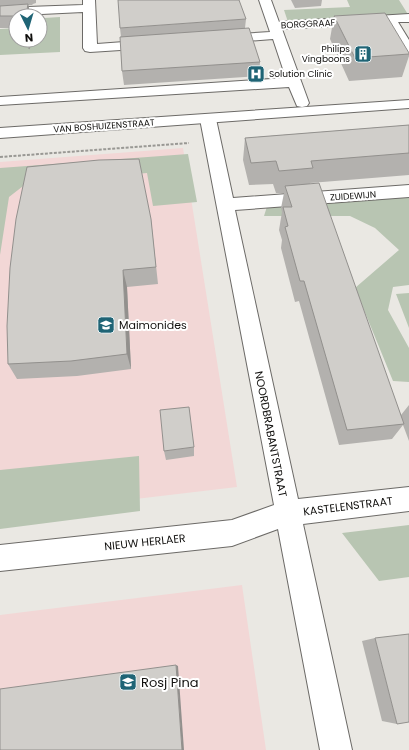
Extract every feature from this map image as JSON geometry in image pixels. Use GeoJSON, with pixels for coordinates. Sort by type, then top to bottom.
{"type":"FeatureCollection","features":[{"type":"Feature","properties":{"kind":"street"},"geometry":{"type":"LineString","coordinates":[[265,0],[303,107]]}},
{"type":"Feature","properties":{"kind":"street"},"geometry":{"type":"LineString","coordinates":[[0,12],[89,4],[90,48],[160,43]]}},
{"type":"Feature","properties":{"kind":"street","name":"BORGGRAAF"},"geometry":{"type":"LineString","coordinates":[[207,40],[276,31],[409,18]]}},
{"type":"Feature","properties":{"kind":"street"},"geometry":{"type":"LineString","coordinates":[[389,20],[409,52]]}},
{"type":"Feature","properties":{"kind":"street"},"geometry":{"type":"LineString","coordinates":[[0,101],[294,82]]}},
{"type":"Feature","properties":{"kind":"street","name":"VAN BOSHUIZENSTRAAT"},"geometry":{"type":"LineString","coordinates":[[0,133],[207,114],[303,107],[409,95]]}},
{"type":"Feature","properties":{"kind":"street","name":"VAN BOSHUIZENSTRAAT"},"geometry":{"type":"LineString","coordinates":[[303,107],[409,104]]}},
{"type":"Feature","properties":{"kind":"street","name":"VAN BOSHUIZENSTRAAT"},"geometry":{"type":"LineString","coordinates":[[0,124],[207,114]]}},
{"type":"Feature","properties":{"kind":"street","name":"NOORDBRABANTSTRAAT"},"geometry":{"type":"LineString","coordinates":[[207,114],[336,750]]}},
{"type":"Feature","properties":{"kind":"street","name":"ZUIDEWIJN"},"geometry":{"type":"LineString","coordinates":[[225,205],[409,191]]}},
{"type":"Feature","properties":{"kind":"street","name":"KASTELENSTRAAT"},"geometry":{"type":"LineString","coordinates":[[287,514],[409,499]]}},
{"type":"Feature","properties":{"kind":"street","name":"NIEUW HERLAER"},"geometry":{"type":"LineString","coordinates":[[0,558],[232,533],[287,514]]}},
{"type":"Feature","properties":{"kind":"shaded area","name":"Maimonides"},"geometry":{"type":"Polygon","coordinates":[[[183,148],[237,487],[0,515],[0,162],[183,148]]]}},
{"type":"Feature","properties":{"kind":"shaded area","name":"Rosj Pina"},"geometry":{"type":"Polygon","coordinates":[[[242,585],[266,750],[0,750],[0,615],[242,585]]]}},
{"type":"Feature","properties":{"kind":"green space"},"geometry":{"type":"Polygon","coordinates":[[[347,0],[399,0],[409,16],[288,22],[284,10],[350,7],[347,0]]]}},
{"type":"Feature","properties":{"kind":"green space"},"geometry":{"type":"Polygon","coordinates":[[[60,17],[60,52],[0,55],[0,29],[8,28],[8,48],[48,48],[48,18],[60,17]]]}},
{"type":"Feature","properties":{"kind":"green space"},"geometry":{"type":"Polygon","coordinates":[[[188,154],[197,202],[153,206],[147,173],[27,183],[9,197],[0,255],[0,168],[188,154]]]}},
{"type":"Feature","properties":{"kind":"green space"},"geometry":{"type":"Polygon","coordinates":[[[409,186],[409,285],[393,287],[388,310],[409,348],[409,382],[393,381],[355,288],[399,250],[375,228],[350,216],[264,216],[270,197],[409,186]]]}},
{"type":"Feature","properties":{"kind":"green space"},"geometry":{"type":"Polygon","coordinates":[[[409,293],[409,328],[396,294],[409,293]]]}},
{"type":"Feature","properties":{"kind":"green space"},"geometry":{"type":"Polygon","coordinates":[[[139,456],[140,511],[0,529],[0,470],[139,456]]]}},
{"type":"Feature","properties":{"kind":"green space"},"geometry":{"type":"Polygon","coordinates":[[[409,525],[409,577],[379,581],[342,533],[409,525]]]}},
{"type":"Feature","properties":{"kind":"building"},"geometry":{"type":"Polygon","coordinates":[[[118,0],[239,0],[246,19],[120,28],[118,0]]]}},
{"type":"Feature","properties":{"kind":"building"},"geometry":{"type":"Polygon","coordinates":[[[28,4],[27,8],[8,8],[8,16],[0,16],[0,6],[28,4]]]}},
{"type":"Feature","properties":{"kind":"building"},"geometry":{"type":"Polygon","coordinates":[[[385,13],[409,54],[355,58],[334,16],[385,13]]]}},
{"type":"Feature","properties":{"kind":"building"},"geometry":{"type":"Polygon","coordinates":[[[249,28],[260,62],[122,71],[120,37],[249,28]]]}},
{"type":"Feature","properties":{"kind":"building"},"geometry":{"type":"Polygon","coordinates":[[[409,125],[409,153],[311,161],[313,168],[279,171],[276,161],[251,163],[245,138],[409,125]]]}},
{"type":"Feature","properties":{"kind":"building"},"geometry":{"type":"Polygon","coordinates":[[[139,159],[151,219],[156,267],[123,270],[127,354],[71,361],[8,364],[7,326],[10,268],[16,219],[27,167],[99,160],[139,159]]]}},
{"type":"Feature","properties":{"kind":"building"},"geometry":{"type":"Polygon","coordinates":[[[319,183],[404,424],[347,430],[304,281],[300,281],[285,227],[288,226],[283,207],[292,207],[285,186],[319,183]]]}},
{"type":"Feature","properties":{"kind":"building"},"geometry":{"type":"Polygon","coordinates":[[[189,407],[194,447],[164,451],[160,410],[189,407]]]}},
{"type":"Feature","properties":{"kind":"building"},"geometry":{"type":"Polygon","coordinates":[[[409,634],[409,722],[397,724],[375,638],[409,634]]]}},
{"type":"Feature","properties":{"kind":"building"},"geometry":{"type":"Polygon","coordinates":[[[176,665],[182,750],[0,750],[0,689],[176,665]]]}},
{"type":"Feature","properties":{"kind":"place","name":"Philips Vingboons"},"geometry":{"type":"Point","coordinates":[363,54]}},
{"type":"Feature","properties":{"kind":"place","name":"Solution Clinic"},"geometry":{"type":"Point","coordinates":[256,74]}},
{"type":"Feature","properties":{"kind":"place","name":"Maimonides"},"geometry":{"type":"Point","coordinates":[106,325]}},
{"type":"Feature","properties":{"kind":"place","name":"Rosj Pina"},"geometry":{"type":"Point","coordinates":[128,682]}}]}
